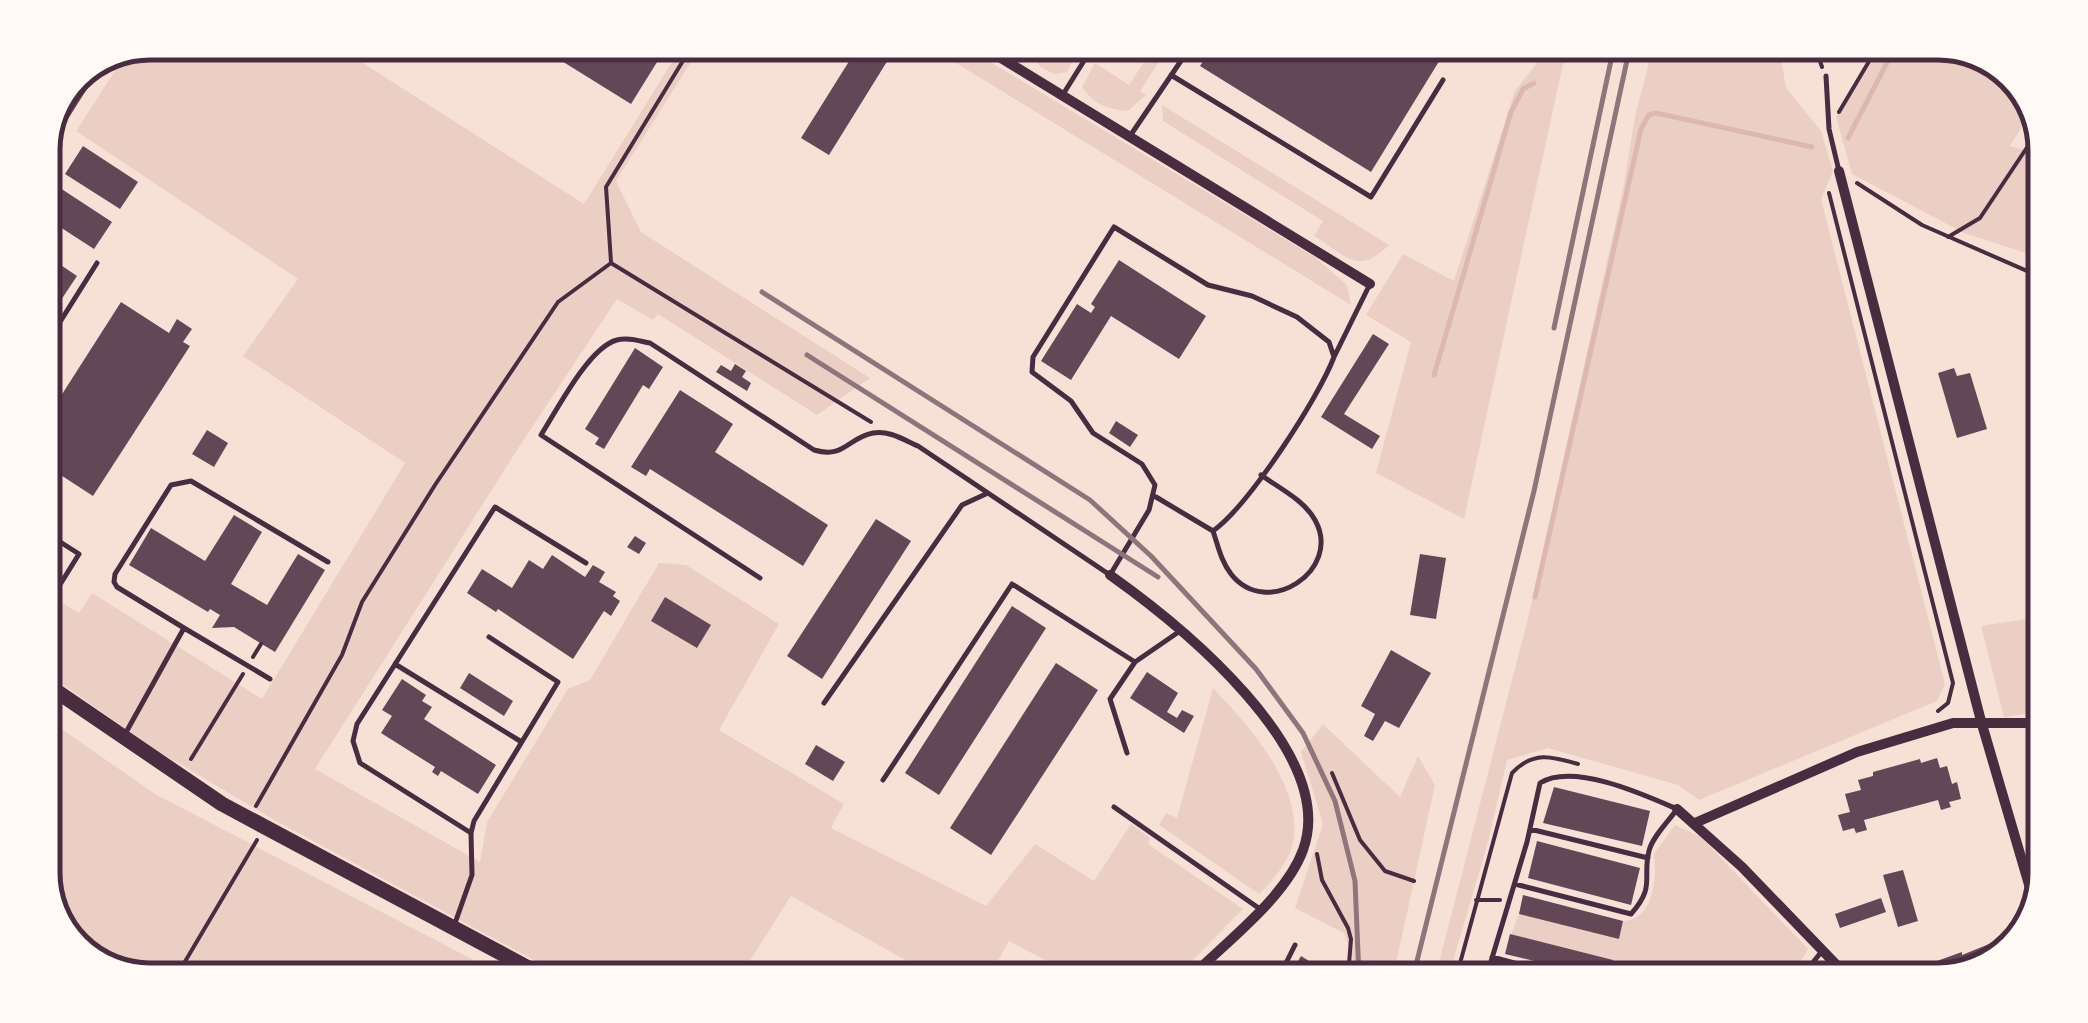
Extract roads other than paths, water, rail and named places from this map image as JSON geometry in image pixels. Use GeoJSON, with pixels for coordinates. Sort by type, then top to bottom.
{"type":"FeatureCollection","features":[{"type":"Feature","properties":{"kind":"main road"},"geometry":{"type":"LineString","coordinates":[[60,694],[248,819],[519,963]]}},
{"type":"Feature","properties":{"kind":"street"},"geometry":{"type":"LineString","coordinates":[[1004,60],[1370,284]]}},
{"type":"Feature","properties":{"kind":"street"},"geometry":{"type":"LineString","coordinates":[[1839,172],[1982,722],[2027,879]]}},
{"type":"Feature","properties":{"kind":"street"},"geometry":{"type":"LineString","coordinates":[[1110,575],[1182,629],[1246,695],[1296,768],[1307,799],[1308,835],[1295,868],[1205,963]]}},
{"type":"Feature","properties":{"kind":"street"},"geometry":{"type":"LineString","coordinates":[[1695,822],[1857,752],[1953,723],[2028,723]]}},
{"type":"Feature","properties":{"kind":"street"},"geometry":{"type":"LineString","coordinates":[[1677,810],[1695,822],[1835,963]]}},
{"type":"Feature","properties":{"kind":"lane"},"geometry":{"type":"LineString","coordinates":[[1011,64],[1012,60]]}},
{"type":"Feature","properties":{"kind":"lane"},"geometry":{"type":"LineString","coordinates":[[1062,96],[1084,60]]}},
{"type":"Feature","properties":{"kind":"lane"},"geometry":{"type":"LineString","coordinates":[[1130,136],[1181,60]]}},
{"type":"Feature","properties":{"kind":"lane"},"geometry":{"type":"LineString","coordinates":[[1171,75],[1371,197],[1444,80]]}},
{"type":"Feature","properties":{"kind":"lane"},"geometry":{"type":"LineString","coordinates":[[1826,76],[1828,129],[1839,172]]}},
{"type":"Feature","properties":{"kind":"lane"},"geometry":{"type":"LineString","coordinates":[[760,578],[541,435],[597,352],[614,340],[650,343],[814,450],[828,454],[844,450],[854,440],[874,432],[892,434],[918,446],[1110,575],[1155,496],[1155,486],[1142,464],[1094,434],[1071,400],[1032,372],[1034,357],[1114,227],[1208,285],[1268,302],[1297,318],[1329,342],[1334,358]]}},
{"type":"Feature","properties":{"kind":"lane"},"geometry":{"type":"LineString","coordinates":[[60,321],[97,263]]}},
{"type":"Feature","properties":{"kind":"lane"},"geometry":{"type":"LineString","coordinates":[[1213,531],[1227,521],[1262,475],[1326,379],[1370,284]]}},
{"type":"Feature","properties":{"kind":"lane"},"geometry":{"type":"LineString","coordinates":[[1155,496],[1213,531],[1222,560],[1231,574],[1249,588],[1266,594],[1280,593],[1308,574],[1322,539],[1315,519],[1300,503],[1262,475]]}},
{"type":"Feature","properties":{"kind":"lane"},"geometry":{"type":"LineString","coordinates":[[270,679],[117,587],[115,574],[172,485],[191,481],[328,562]]}},
{"type":"Feature","properties":{"kind":"lane"},"geometry":{"type":"LineString","coordinates":[[824,703],[962,505],[988,493]]}},
{"type":"Feature","properties":{"kind":"lane"},"geometry":{"type":"LineString","coordinates":[[472,833],[360,764],[353,741],[356,724],[496,507],[586,563]]}},
{"type":"Feature","properties":{"kind":"lane"},"geometry":{"type":"LineString","coordinates":[[60,542],[79,554],[60,585]]}},
{"type":"Feature","properties":{"kind":"lane"},"geometry":{"type":"LineString","coordinates":[[883,780],[1012,584],[1135,662]]}},
{"type":"Feature","properties":{"kind":"lane"},"geometry":{"type":"LineString","coordinates":[[123,738],[184,628]]}},
{"type":"Feature","properties":{"kind":"lane"},"geometry":{"type":"LineString","coordinates":[[1127,753],[1110,700],[1135,662],[1182,629]]}},
{"type":"Feature","properties":{"kind":"lane"},"geometry":{"type":"LineString","coordinates":[[453,928],[472,875],[474,822],[558,682],[489,637]]}},
{"type":"Feature","properties":{"kind":"lane"},"geometry":{"type":"LineString","coordinates":[[395,664],[520,742]]}},
{"type":"Feature","properties":{"kind":"lane"},"geometry":{"type":"LineString","coordinates":[[1490,963],[1540,783],[1549,778],[1588,779],[1623,788],[1677,810],[1652,844],[1649,878],[1641,903],[1631,914],[1515,884]]}},
{"type":"Feature","properties":{"kind":"lane"},"geometry":{"type":"LineString","coordinates":[[1114,807],[1260,909]]}},
{"type":"Feature","properties":{"kind":"lane"},"geometry":{"type":"LineString","coordinates":[[1530,829],[1648,858]]}},
{"type":"Feature","properties":{"kind":"lane"},"geometry":{"type":"LineString","coordinates":[[1286,963],[1295,946]]}},
{"type":"Feature","properties":{"kind":"lane"},"geometry":{"type":"LineString","coordinates":[[1812,963],[1822,950]]}},
{"type":"Feature","properties":{"kind":"lane"},"geometry":{"type":"LineString","coordinates":[[1492,957],[1515,963]]}},
{"type":"Feature","properties":{"kind":"waterway"},"geometry":{"type":"LineString","coordinates":[[1848,138],[1888,60]]}},
{"type":"Feature","properties":{"kind":"waterway"},"geometry":{"type":"LineString","coordinates":[[1434,375],[1511,112],[1523,89],[1534,83]]}},
{"type":"Feature","properties":{"kind":"waterway"},"geometry":{"type":"LineString","coordinates":[[1535,597],[1641,129],[1649,115],[1656,113],[1812,147]]}},
{"type":"Feature","properties":{"kind":"railway"},"geometry":{"type":"LineString","coordinates":[[1554,328],[1611,60]]}},
{"type":"Feature","properties":{"kind":"railway"},"geometry":{"type":"LineString","coordinates":[[1416,963],[1534,491],[1627,60]]}},
{"type":"Feature","properties":{"kind":"railway"},"geometry":{"type":"LineString","coordinates":[[762,292],[1090,500],[1151,556],[1256,669],[1303,733],[1335,801],[1355,881],[1358,963]]}},
{"type":"Feature","properties":{"kind":"railway"},"geometry":{"type":"LineString","coordinates":[[807,355],[1158,577]]}}]}
